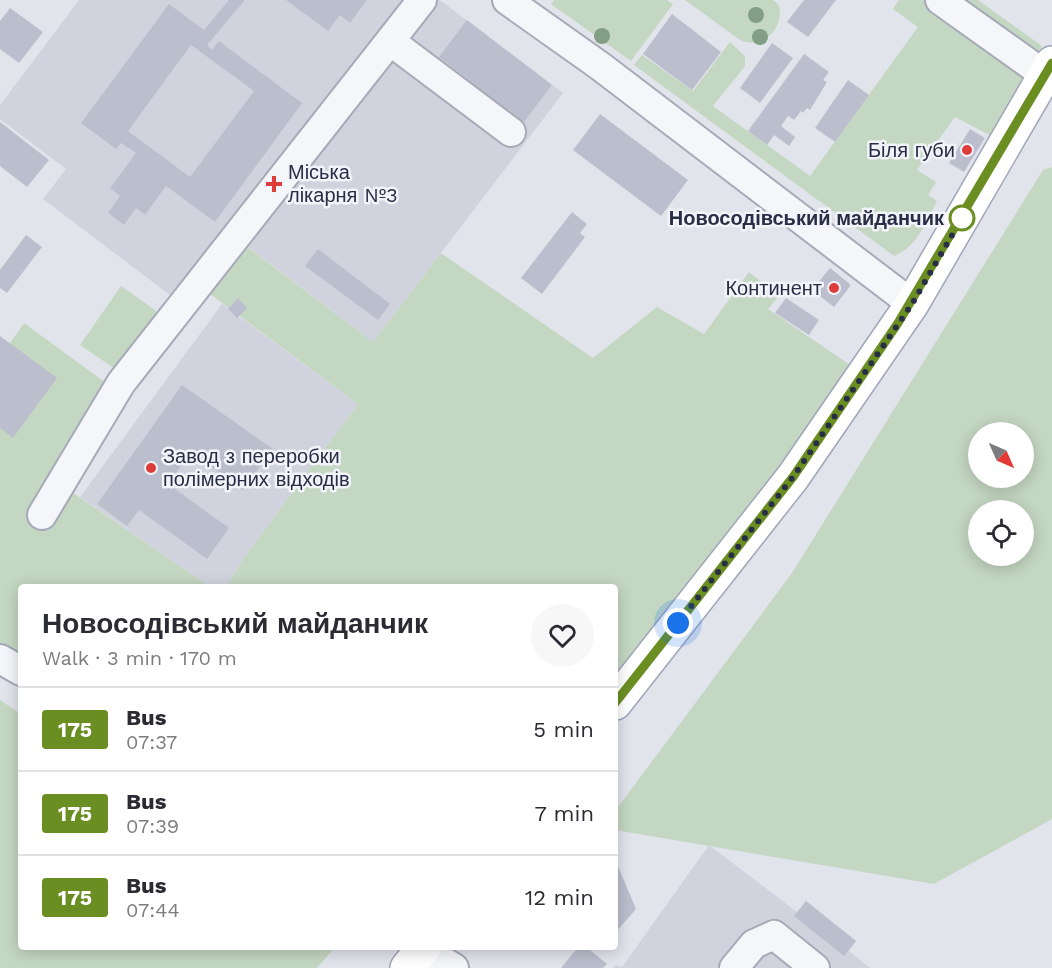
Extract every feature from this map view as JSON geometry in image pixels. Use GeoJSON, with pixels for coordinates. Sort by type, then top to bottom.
{"type":"FeatureCollection","features":[{"type":"Feature","properties":{"kind":"main road"},"geometry":{"type":"LineString","coordinates":[[618,699],[793,477],[912,304],[1048,69]]}},
{"type":"Feature","properties":{"kind":"street"},"geometry":{"type":"LineString","coordinates":[[507,0],[600,66],[912,304]]}},
{"type":"Feature","properties":{"kind":"street"},"geometry":{"type":"LineString","coordinates":[[940,0],[1048,69]]}},
{"type":"Feature","properties":{"kind":"street"},"geometry":{"type":"LineString","coordinates":[[42,515],[121,383],[419,1]]}},
{"type":"Feature","properties":{"kind":"street"},"geometry":{"type":"LineString","coordinates":[[390,41],[511,132]]}},
{"type":"Feature","properties":{"kind":"street"},"geometry":{"type":"LineString","coordinates":[[0,659],[18,669]]}},
{"type":"Feature","properties":{"kind":"street"},"geometry":{"type":"LineString","coordinates":[[734,968],[754,944],[774,935],[815,968]]}},
{"type":"Feature","properties":{"kind":"street"},"geometry":{"type":"LineString","coordinates":[[418,953],[454,968]]}},
{"type":"Feature","properties":{"kind":"shaded area","name":"Міська лікарня №3"},"geometry":{"type":"Polygon","coordinates":[[[79,0],[440,0],[563,93],[373,342],[247,246],[195,314],[43,199],[66,169],[0,119],[0,105],[79,0]]]}},
{"type":"Feature","properties":{"kind":"shaded area"},"geometry":{"type":"Polygon","coordinates":[[[222,304],[358,404],[243,559],[228,584],[206,584],[80,497],[222,304]]]}},
{"type":"Feature","properties":{"kind":"shaded area"},"geometry":{"type":"Polygon","coordinates":[[[709,845],[797,912],[806,901],[856,941],[849,951],[870,968],[613,968],[615,965],[622,967],[709,845]]]}},
{"type":"Feature","properties":{"kind":"green space"},"geometry":{"type":"Polygon","coordinates":[[[554,0],[667,0],[673,4],[631,61],[551,4],[554,0]]]}},
{"type":"Feature","properties":{"kind":"green space"},"geometry":{"type":"Polygon","coordinates":[[[685,0],[773,0],[779,5],[779,22],[764,40],[748,42],[740,40],[685,0]]]}},
{"type":"Feature","properties":{"kind":"green space"},"geometry":{"type":"Polygon","coordinates":[[[899,0],[933,0],[1028,76],[993,137],[955,117],[917,170],[936,182],[928,195],[937,201],[915,240],[909,247],[894,256],[634,65],[642,55],[693,91],[730,42],[745,56],[745,66],[713,106],[810,176],[918,27],[893,9],[899,0]]]}},
{"type":"Feature","properties":{"kind":"green space"},"geometry":{"type":"Polygon","coordinates":[[[965,0],[978,0],[1042,46],[1038,52],[965,0]]]}},
{"type":"Feature","properties":{"kind":"green space"},"geometry":{"type":"Polygon","coordinates":[[[1052,167],[1052,819],[934,884],[618,831],[618,807],[792,573],[1043,170],[1052,167]]]}},
{"type":"Feature","properties":{"kind":"green space"},"geometry":{"type":"Polygon","coordinates":[[[246,246],[373,342],[441,253],[593,358],[657,307],[704,334],[749,272],[779,296],[768,309],[853,367],[739,520],[618,675],[618,584],[228,584],[243,559],[358,404],[210,294],[246,246]]]}},
{"type":"Feature","properties":{"kind":"green space"},"geometry":{"type":"Polygon","coordinates":[[[121,286],[155,310],[160,318],[121,373],[80,345],[121,286]]]}},
{"type":"Feature","properties":{"kind":"green space"},"geometry":{"type":"Polygon","coordinates":[[[24,323],[106,383],[69,490],[206,584],[18,584],[18,655],[0,645],[0,428],[13,437],[10,343],[24,323]]]}},
{"type":"Feature","properties":{"kind":"green space"},"geometry":{"type":"Polygon","coordinates":[[[0,700],[18,712],[18,950],[332,950],[317,968],[0,968],[0,700]]]}},
{"type":"Feature","properties":{"kind":"building"},"geometry":{"type":"Polygon","coordinates":[[[229,0],[245,0],[207,45],[212,50],[219,41],[302,103],[215,222],[166,186],[145,215],[136,208],[124,225],[108,213],[120,196],[110,188],[136,153],[121,143],[116,149],[81,123],[169,4],[204,30],[229,0]],[[191,45],[128,131],[190,177],[254,91],[191,45]]]}},
{"type":"Feature","properties":{"kind":"building"},"geometry":{"type":"Polygon","coordinates":[[[286,0],[367,0],[350,23],[340,15],[328,31],[286,0]]]}},
{"type":"Feature","properties":{"kind":"building"},"geometry":{"type":"Polygon","coordinates":[[[804,0],[836,0],[808,37],[787,22],[804,0]]]}},
{"type":"Feature","properties":{"kind":"building"},"geometry":{"type":"Polygon","coordinates":[[[10,8],[43,32],[19,63],[0,49],[0,21],[10,8]]]}},
{"type":"Feature","properties":{"kind":"building"},"geometry":{"type":"Polygon","coordinates":[[[672,14],[721,52],[692,90],[643,54],[672,14]]]}},
{"type":"Feature","properties":{"kind":"building"},"geometry":{"type":"Polygon","coordinates":[[[467,20],[552,85],[524,122],[484,92],[480,98],[462,84],[466,78],[439,57],[467,20]]]}},
{"type":"Feature","properties":{"kind":"building"},"geometry":{"type":"Polygon","coordinates":[[[772,43],[793,58],[760,103],[740,88],[772,43]]]}},
{"type":"Feature","properties":{"kind":"building"},"geometry":{"type":"Polygon","coordinates":[[[804,54],[829,72],[823,80],[827,82],[810,110],[807,108],[803,113],[801,111],[794,120],[788,116],[781,126],[795,137],[789,146],[774,135],[767,145],[748,131],[804,54]]]}},
{"type":"Feature","properties":{"kind":"building"},"geometry":{"type":"Polygon","coordinates":[[[848,80],[869,95],[835,142],[815,128],[848,80]]]}},
{"type":"Feature","properties":{"kind":"building"},"geometry":{"type":"Polygon","coordinates":[[[600,114],[688,180],[661,216],[573,150],[600,114]]]}},
{"type":"Feature","properties":{"kind":"building"},"geometry":{"type":"Polygon","coordinates":[[[0,122],[49,160],[27,187],[0,166],[0,122]]]}},
{"type":"Feature","properties":{"kind":"building","name":"Біля губи"},"geometry":{"type":"Polygon","coordinates":[[[970,129],[985,138],[964,172],[949,163],[970,129]]]}},
{"type":"Feature","properties":{"kind":"building"},"geometry":{"type":"Polygon","coordinates":[[[572,212],[587,224],[580,233],[585,237],[542,294],[521,278],[572,212]]]}},
{"type":"Feature","properties":{"kind":"building"},"geometry":{"type":"Polygon","coordinates":[[[26,235],[42,247],[7,293],[0,288],[0,270],[26,235]]]}},
{"type":"Feature","properties":{"kind":"building"},"geometry":{"type":"Polygon","coordinates":[[[318,249],[390,304],[378,320],[305,266],[318,249]]]}},
{"type":"Feature","properties":{"kind":"building"},"geometry":{"type":"Polygon","coordinates":[[[830,268],[851,285],[834,307],[812,290],[830,268]]]}},
{"type":"Feature","properties":{"kind":"building"},"geometry":{"type":"Polygon","coordinates":[[[238,298],[247,308],[237,318],[228,309],[238,298]]]}},
{"type":"Feature","properties":{"kind":"building"},"geometry":{"type":"Polygon","coordinates":[[[786,298],[819,320],[809,335],[775,313],[786,298]]]}},
{"type":"Feature","properties":{"kind":"building"},"geometry":{"type":"Polygon","coordinates":[[[0,336],[57,378],[13,438],[0,428],[0,336]]]}},
{"type":"Feature","properties":{"kind":"building","name":"Завод з переробки полімерних відходів"},"geometry":{"type":"Polygon","coordinates":[[[182,385],[273,449],[243,490],[191,452],[168,484],[229,528],[207,559],[139,510],[127,526],[97,504],[182,385]]]}},
{"type":"Feature","properties":{"kind":"building"},"geometry":{"type":"Polygon","coordinates":[[[618,866],[636,909],[618,930],[618,866]]]}},
{"type":"Feature","properties":{"kind":"building"},"geometry":{"type":"Polygon","coordinates":[[[806,901],[856,941],[844,956],[794,916],[806,901]]]}},
{"type":"Feature","properties":{"kind":"building"},"geometry":{"type":"Polygon","coordinates":[[[576,950],[590,950],[607,964],[603,968],[561,968],[576,950]]]}},
{"type":"Feature","properties":{"kind":"bus line","name":"175"},"geometry":{"type":"LineString","coordinates":[[618,699],[793,477],[912,304],[1052,63]]}},
{"type":"Feature","properties":{"kind":"place","name":"Біля губи"},"geometry":{"type":"Point","coordinates":[967,150]}},
{"type":"Feature","properties":{"kind":"place","name":"Міська лікарня №3"},"geometry":{"type":"Point","coordinates":[274,184]}},
{"type":"Feature","properties":{"kind":"place","name":"Новосодівський майданчик"},"geometry":{"type":"Point","coordinates":[962,218]}},
{"type":"Feature","properties":{"kind":"place","name":"Континент"},"geometry":{"type":"Point","coordinates":[834,288]}},
{"type":"Feature","properties":{"kind":"place","name":"Завод з переробки полімерних відходів"},"geometry":{"type":"Point","coordinates":[151,468]}},
{"type":"Feature","properties":{"kind":"route"},"geometry":{"type":"LineString","coordinates":[[678,623],[793,477],[912,304],[962,218]]}}]}
